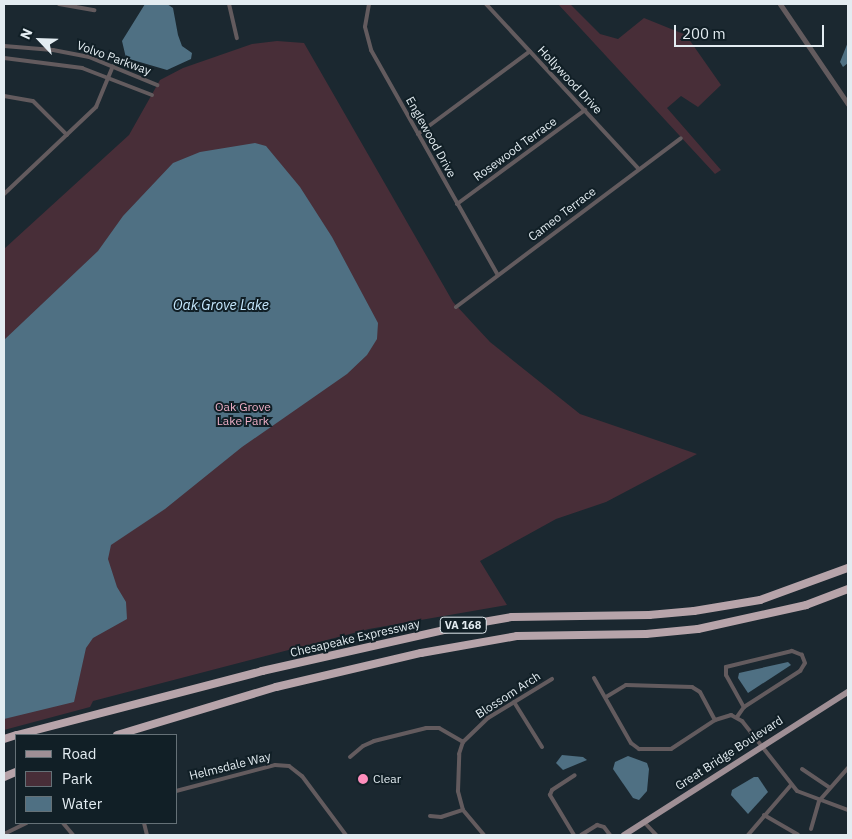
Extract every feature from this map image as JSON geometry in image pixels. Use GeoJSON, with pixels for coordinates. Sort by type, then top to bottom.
{"type":"FeatureCollection","features":[{"type":"Feature","properties":{"kind":"highway","name":"Chesapeake Expressway"},"geometry":{"type":"LineString","coordinates":[[20,734],[262,671],[466,625],[512,618],[649,615],[694,611],[760,600],[848,568]]}},
{"type":"Feature","properties":{"kind":"highway","name":"VA 168"},"geometry":{"type":"LineString","coordinates":[[120,734],[276,687],[421,653],[517,636],[646,634],[698,629],[806,605],[848,589]]}},
{"type":"Feature","properties":{"kind":"main road","name":"Great Bridge Boulevard"},"geometry":{"type":"LineString","coordinates":[[624,835],[848,692]]}},
{"type":"Feature","properties":{"kind":"street"},"geometry":{"type":"LineString","coordinates":[[59,4],[94,10]]}},
{"type":"Feature","properties":{"kind":"street"},"geometry":{"type":"LineString","coordinates":[[229,4],[237,38]]}},
{"type":"Feature","properties":{"kind":"street","name":"Englewood Drive"},"geometry":{"type":"LineString","coordinates":[[369,4],[365,27],[371,50],[498,276]]}},
{"type":"Feature","properties":{"kind":"street","name":"Hollywood Drive"},"geometry":{"type":"LineString","coordinates":[[486,4],[639,169]]}},
{"type":"Feature","properties":{"kind":"street"},"geometry":{"type":"LineString","coordinates":[[780,4],[848,104]]}},
{"type":"Feature","properties":{"kind":"street"},"geometry":{"type":"LineString","coordinates":[[785,4],[788,15]]}},
{"type":"Feature","properties":{"kind":"street","name":"Volvo Parkway"},"geometry":{"type":"LineString","coordinates":[[4,46],[64,52],[113,66],[157,85]]}},
{"type":"Feature","properties":{"kind":"street"},"geometry":{"type":"LineString","coordinates":[[418,134],[530,51]]}},
{"type":"Feature","properties":{"kind":"street","name":"Volvo Parkway"},"geometry":{"type":"LineString","coordinates":[[4,58],[53,62],[109,77],[152,95]]}},
{"type":"Feature","properties":{"kind":"street"},"geometry":{"type":"LineString","coordinates":[[4,194],[96,107],[113,66]]}},
{"type":"Feature","properties":{"kind":"street"},"geometry":{"type":"LineString","coordinates":[[4,96],[19,96],[37,104],[67,135]]}},
{"type":"Feature","properties":{"kind":"street","name":"Rosewood Terrace"},"geometry":{"type":"LineString","coordinates":[[457,204],[585,110]]}},
{"type":"Feature","properties":{"kind":"street","name":"Cameo Terrace"},"geometry":{"type":"LineString","coordinates":[[456,308],[681,138]]}},
{"type":"Feature","properties":{"kind":"street"},"geometry":{"type":"LineString","coordinates":[[737,717],[744,707],[800,671],[805,663],[802,655],[792,651],[726,667],[726,675],[744,707]]}},
{"type":"Feature","properties":{"kind":"street"},"geometry":{"type":"LineString","coordinates":[[594,678],[631,743],[638,749],[671,749],[715,720],[725,716],[737,717],[790,785],[819,801],[848,810]]}},
{"type":"Feature","properties":{"kind":"street","name":"Blossom Arch"},"geometry":{"type":"LineString","coordinates":[[463,742],[488,718],[552,679]]}},
{"type":"Feature","properties":{"kind":"street"},"geometry":{"type":"LineString","coordinates":[[606,697],[626,685],[687,685],[700,692],[715,720]]}},
{"type":"Feature","properties":{"kind":"street"},"geometry":{"type":"LineString","coordinates":[[514,702],[542,747]]}},
{"type":"Feature","properties":{"kind":"street"},"geometry":{"type":"LineString","coordinates":[[350,757],[368,744],[426,728],[438,728],[463,742],[457,772],[463,810],[484,835]]}},
{"type":"Feature","properties":{"kind":"street","name":"Helmsdale Way"},"geometry":{"type":"LineString","coordinates":[[178,789],[274,765],[289,766],[302,776],[346,835]]}},
{"type":"Feature","properties":{"kind":"street"},"geometry":{"type":"LineString","coordinates":[[811,829],[819,801],[829,787],[848,768]]}},
{"type":"Feature","properties":{"kind":"street"},"geometry":{"type":"LineString","coordinates":[[802,769],[829,787]]}},
{"type":"Feature","properties":{"kind":"street"},"geometry":{"type":"LineString","coordinates":[[574,835],[550,795],[552,790],[575,775]]}},
{"type":"Feature","properties":{"kind":"street"},"geometry":{"type":"LineString","coordinates":[[748,835],[790,785]]}},
{"type":"Feature","properties":{"kind":"street"},"geometry":{"type":"LineString","coordinates":[[430,816],[441,817],[463,810]]}},
{"type":"Feature","properties":{"kind":"street"},"geometry":{"type":"LineString","coordinates":[[764,814],[798,835]]}},
{"type":"Feature","properties":{"kind":"street"},"geometry":{"type":"LineString","coordinates":[[644,822],[656,835]]}},
{"type":"Feature","properties":{"kind":"street"},"geometry":{"type":"LineString","coordinates":[[4,834],[25,824]]}},
{"type":"Feature","properties":{"kind":"street"},"geometry":{"type":"LineString","coordinates":[[64,824],[72,835]]}},
{"type":"Feature","properties":{"kind":"street"},"geometry":{"type":"LineString","coordinates":[[581,835],[597,826],[604,827],[610,835]]}},
{"type":"Feature","properties":{"kind":"green space"},"geometry":{"type":"Polygon","coordinates":[[[558,4],[570,4],[600,34],[618,39],[644,18],[686,35],[721,85],[698,107],[681,96],[667,108],[721,170],[715,174],[558,4]]]}},
{"type":"Feature","properties":{"kind":"green space","name":"Oak Grove Lake Park"},"geometry":{"type":"Polygon","coordinates":[[[277,41],[304,43],[453,302],[490,342],[580,414],[697,454],[606,502],[556,519],[480,561],[507,605],[369,629],[93,701],[90,707],[4,730],[4,249],[129,135],[160,80],[183,68],[252,44],[277,41]]]}},
{"type":"Feature","properties":{"kind":"water"},"geometry":{"type":"Polygon","coordinates":[[[145,4],[167,4],[173,8],[178,35],[182,46],[192,53],[191,59],[167,70],[126,58],[122,41],[145,4]]]}},
{"type":"Feature","properties":{"kind":"water"},"geometry":{"type":"Polygon","coordinates":[[[848,42],[848,63],[843,67],[840,62],[848,42]]]}},
{"type":"Feature","properties":{"kind":"water","name":"Oak Grove Lake"},"geometry":{"type":"Polygon","coordinates":[[[255,143],[266,146],[300,187],[332,237],[378,323],[377,339],[367,355],[347,374],[242,447],[165,509],[111,545],[108,559],[117,587],[126,602],[127,619],[93,638],[86,648],[74,702],[4,719],[4,340],[98,251],[123,216],[173,163],[200,152],[255,143]]]}},
{"type":"Feature","properties":{"kind":"water"},"geometry":{"type":"Polygon","coordinates":[[[788,662],[791,665],[748,693],[738,678],[739,673],[788,662]]]}},
{"type":"Feature","properties":{"kind":"water"},"geometry":{"type":"Polygon","coordinates":[[[562,755],[583,757],[587,760],[563,770],[556,763],[562,755]]]}},
{"type":"Feature","properties":{"kind":"water"},"geometry":{"type":"Polygon","coordinates":[[[628,756],[647,763],[649,769],[647,791],[639,800],[633,798],[613,769],[615,762],[628,756]]]}},
{"type":"Feature","properties":{"kind":"water"},"geometry":{"type":"Polygon","coordinates":[[[754,777],[758,777],[768,792],[748,814],[731,795],[732,790],[754,777]]]}},
{"type":"Feature","properties":{"kind":"place","name":"Clear"},"geometry":{"type":"Point","coordinates":[363,779]}}]}
